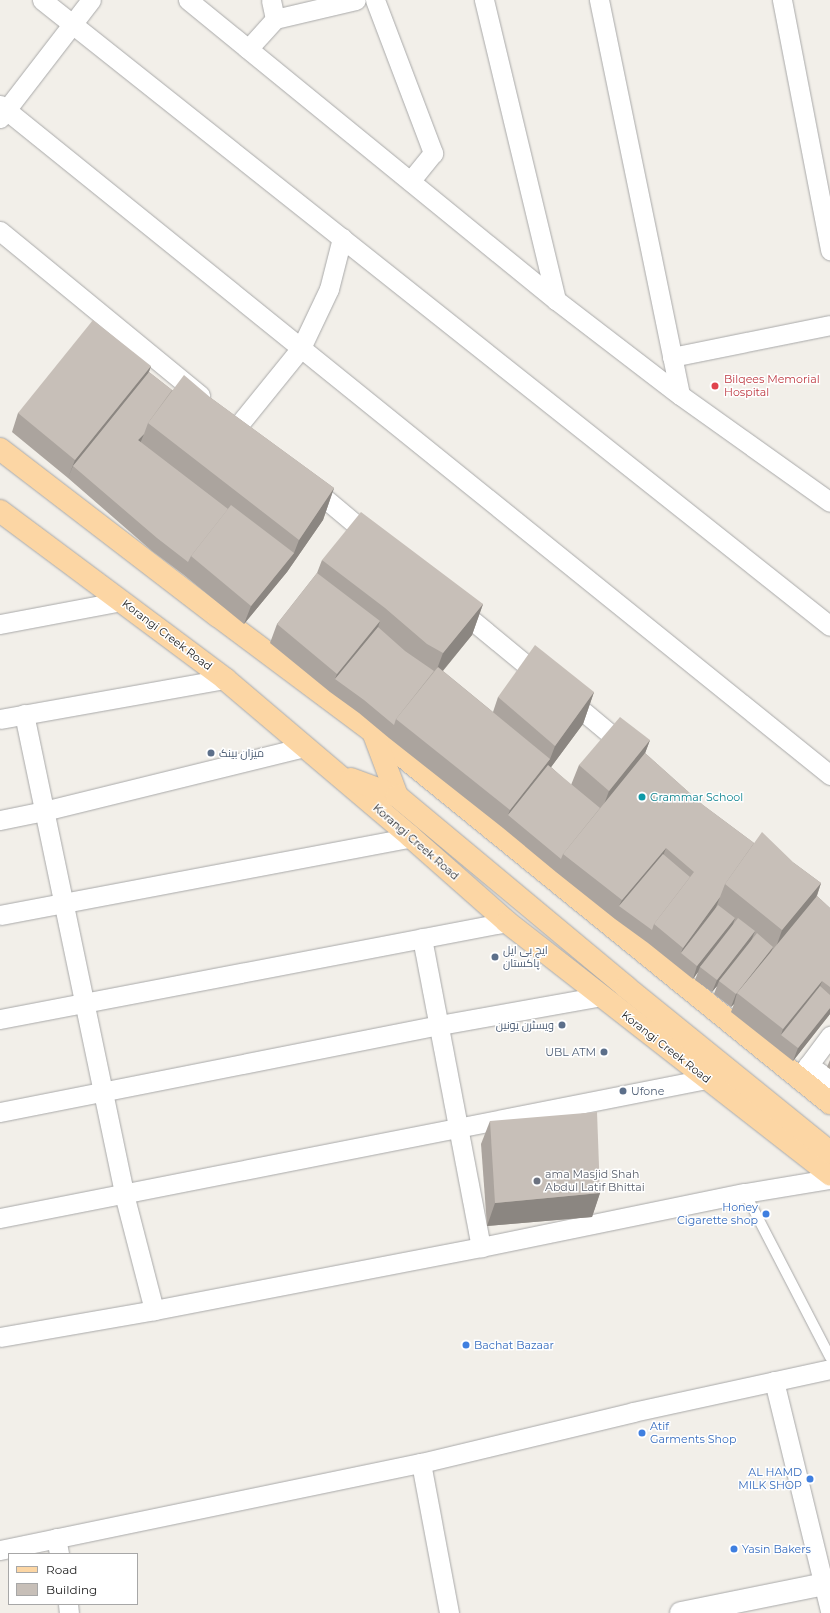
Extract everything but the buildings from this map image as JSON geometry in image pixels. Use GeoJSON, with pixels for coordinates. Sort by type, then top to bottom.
{"type":"FeatureCollection","features":[{"type":"Feature","properties":{"kind":"main road"},"geometry":{"type":"LineString","coordinates":[[0,449],[218,616],[374,732],[803,1072],[830,1103]]}},
{"type":"Feature","properties":{"kind":"main road","name":"Korangi Creek Road"},"geometry":{"type":"LineString","coordinates":[[2,515],[122,601],[225,679],[411,837],[507,922],[706,1079],[830,1174]]}},
{"type":"Feature","properties":{"kind":"main road"},"geometry":{"type":"LineString","coordinates":[[374,732],[397,796]]}},
{"type":"Feature","properties":{"kind":"main road"},"geometry":{"type":"LineString","coordinates":[[336,773],[397,796],[626,987],[830,1152]]}},
{"type":"Feature","properties":{"kind":"street"},"geometry":{"type":"LineString","coordinates":[[42,0],[830,626]]}},
{"type":"Feature","properties":{"kind":"street"},"geometry":{"type":"LineString","coordinates":[[91,0],[2,111],[301,348],[830,775]]}},
{"type":"Feature","properties":{"kind":"street"},"geometry":{"type":"LineString","coordinates":[[188,0],[556,300],[680,395],[830,502]]}},
{"type":"Feature","properties":{"kind":"street"},"geometry":{"type":"LineString","coordinates":[[271,0],[275,19]]}},
{"type":"Feature","properties":{"kind":"street"},"geometry":{"type":"LineString","coordinates":[[248,49],[275,19],[356,0]]}},
{"type":"Feature","properties":{"kind":"street"},"geometry":{"type":"LineString","coordinates":[[375,0],[434,153],[410,181]]}},
{"type":"Feature","properties":{"kind":"street"},"geometry":{"type":"LineString","coordinates":[[484,0],[556,300]]}},
{"type":"Feature","properties":{"kind":"street"},"geometry":{"type":"LineString","coordinates":[[599,0],[680,395]]}},
{"type":"Feature","properties":{"kind":"street"},"geometry":{"type":"LineString","coordinates":[[782,0],[830,250]]}},
{"type":"Feature","properties":{"kind":"street"},"geometry":{"type":"LineString","coordinates":[[0,231],[231,422],[301,348],[329,289],[342,238]]}},
{"type":"Feature","properties":{"kind":"street"},"geometry":{"type":"LineString","coordinates":[[672,357],[830,325]]}},
{"type":"Feature","properties":{"kind":"street"},"geometry":{"type":"LineString","coordinates":[[299,477],[386,549]]}},
{"type":"Feature","properties":{"kind":"street"},"geometry":{"type":"LineString","coordinates":[[441,594],[639,757]]}},
{"type":"Feature","properties":{"kind":"street"},"geometry":{"type":"LineString","coordinates":[[0,624],[122,601]]}},
{"type":"Feature","properties":{"kind":"street"},"geometry":{"type":"LineString","coordinates":[[0,719],[225,679]]}},
{"type":"Feature","properties":{"kind":"street"},"geometry":{"type":"LineString","coordinates":[[24,714],[124,1194],[154,1310]]}},
{"type":"Feature","properties":{"kind":"street"},"geometry":{"type":"LineString","coordinates":[[0,820],[44,811],[305,747]]}},
{"type":"Feature","properties":{"kind":"street"},"geometry":{"type":"LineString","coordinates":[[0,915],[411,837]]}},
{"type":"Feature","properties":{"kind":"street"},"geometry":{"type":"LineString","coordinates":[[0,1019],[507,922]]}},
{"type":"Feature","properties":{"kind":"street"},"geometry":{"type":"LineString","coordinates":[[422,938],[460,1129],[481,1247]]}},
{"type":"Feature","properties":{"kind":"street"},"geometry":{"type":"LineString","coordinates":[[0,1112],[440,1025],[601,996]]}},
{"type":"Feature","properties":{"kind":"street"},"geometry":{"type":"LineString","coordinates":[[830,1036],[803,1072],[830,1080]]}},
{"type":"Feature","properties":{"kind":"street"},"geometry":{"type":"LineString","coordinates":[[0,1218],[460,1129],[706,1079]]}},
{"type":"Feature","properties":{"kind":"street"},"geometry":{"type":"LineString","coordinates":[[0,1336],[154,1310],[481,1247],[745,1193],[830,1179]]}},
{"type":"Feature","properties":{"kind":"street"},"geometry":{"type":"LineString","coordinates":[[0,1550],[57,1546],[421,1463],[633,1412],[830,1369]]}},
{"type":"Feature","properties":{"kind":"street"},"geometry":{"type":"LineString","coordinates":[[774,1381],[827,1584],[830,1611]]}},
{"type":"Feature","properties":{"kind":"street"},"geometry":{"type":"LineString","coordinates":[[421,1463],[449,1613]]}},
{"type":"Feature","properties":{"kind":"street"},"geometry":{"type":"LineString","coordinates":[[681,1613],[827,1584]]}},
{"type":"Feature","properties":{"kind":"lane"},"geometry":{"type":"LineString","coordinates":[[745,1193],[830,1357]]}},
{"type":"Feature","properties":{"kind":"place","name":"Bilqees Memorial Hospital"},"geometry":{"type":"Point","coordinates":[715,386]}},
{"type":"Feature","properties":{"kind":"place","name":"میزان بینک"},"geometry":{"type":"Point","coordinates":[211,753]}},
{"type":"Feature","properties":{"kind":"place","name":"Grammar School"},"geometry":{"type":"Point","coordinates":[642,797]}},
{"type":"Feature","properties":{"kind":"place","name":"ایچ بی ایل پاکستان"},"geometry":{"type":"Point","coordinates":[495,957]}},
{"type":"Feature","properties":{"kind":"place","name":"ویسٹرن یونین"},"geometry":{"type":"Point","coordinates":[562,1025]}},
{"type":"Feature","properties":{"kind":"place","name":"UBL ATM"},"geometry":{"type":"Point","coordinates":[604,1052]}},
{"type":"Feature","properties":{"kind":"place","name":"Ufone"},"geometry":{"type":"Point","coordinates":[623,1091]}},
{"type":"Feature","properties":{"kind":"place","name":"ama Masjid Shah Abdul Latif Bhittai"},"geometry":{"type":"Point","coordinates":[537,1181]}},
{"type":"Feature","properties":{"kind":"place","name":"Honey Cigarette shop"},"geometry":{"type":"Point","coordinates":[766,1214]}},
{"type":"Feature","properties":{"kind":"place","name":"Bachat Bazaar"},"geometry":{"type":"Point","coordinates":[466,1345]}},
{"type":"Feature","properties":{"kind":"place","name":"Atif Garments Shop"},"geometry":{"type":"Point","coordinates":[642,1433]}},
{"type":"Feature","properties":{"kind":"place","name":"AL HAMD MILK SHOP"},"geometry":{"type":"Point","coordinates":[810,1479]}},
{"type":"Feature","properties":{"kind":"place","name":"Yasin Bakers"},"geometry":{"type":"Point","coordinates":[734,1549]}}]}
